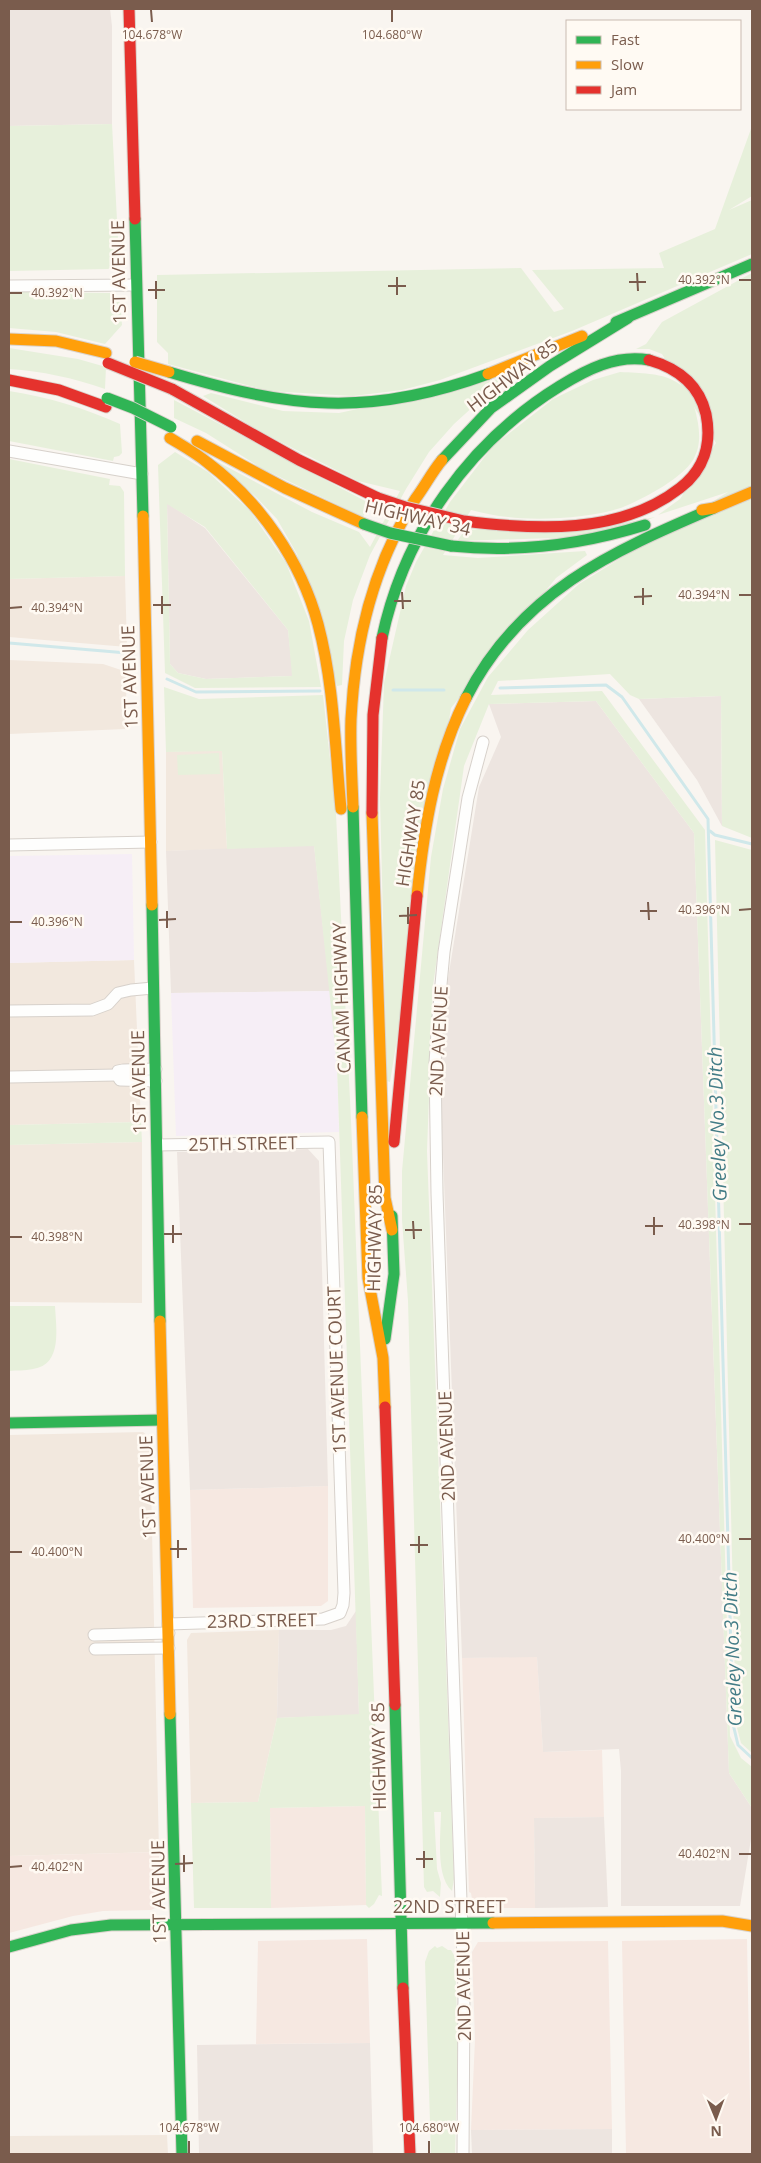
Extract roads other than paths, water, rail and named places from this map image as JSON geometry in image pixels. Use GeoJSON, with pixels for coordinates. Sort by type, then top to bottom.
{"type":"FeatureCollection","features":[{"type":"Feature","properties":{"kind":"main road","name":"1ST AVENUE"},"geometry":{"type":"LineString","coordinates":[[129,9],[151,842],[162,1420],[182,2154]]}},
{"type":"Feature","properties":{"kind":"main road"},"geometry":{"type":"LineString","coordinates":[[9,339],[56,341],[107,358],[169,372],[210,386],[272,400],[325,404],[392,400],[433,392],[481,376],[628,318],[752,264]]}},
{"type":"Feature","properties":{"kind":"main road","name":"HIGHWAY 85"},"geometry":{"type":"LineString","coordinates":[[354,879],[351,721],[355,668],[360,636],[373,587],[383,559],[398,530],[440,462],[491,408],[550,366],[628,318]]}},
{"type":"Feature","properties":{"kind":"main road"},"geometry":{"type":"LineString","coordinates":[[107,358],[172,389],[307,464],[378,498],[424,512],[464,521],[507,526],[557,526],[612,518],[647,508],[668,499],[694,476],[706,454],[710,434],[704,404],[698,392],[678,372],[664,364],[643,358],[628,358],[603,364],[573,377],[536,401],[497,432],[477,452],[450,485],[419,537],[403,569],[386,618],[379,653],[373,728],[375,942],[385,1198],[392,1230]]}},
{"type":"Feature","properties":{"kind":"main road"},"geometry":{"type":"LineString","coordinates":[[9,374],[42,379],[106,402],[135,418],[171,433],[213,466],[268,521],[286,547],[305,586],[314,610],[321,638],[330,691],[343,835],[354,879]]}},
{"type":"Feature","properties":{"kind":"main road"},"geometry":{"type":"LineString","coordinates":[[9,380],[106,402]]}},
{"type":"Feature","properties":{"kind":"main road","name":"HIGHWAY 34"},"geometry":{"type":"LineString","coordinates":[[171,433],[364,524],[390,533],[450,546],[509,550],[571,545],[620,534],[682,512],[714,508],[752,492]]}},
{"type":"Feature","properties":{"kind":"main road","name":"HIGHWAY 85"},"geometry":{"type":"LineString","coordinates":[[383,1358],[394,1274],[392,1230],[398,1074],[421,862],[438,768],[455,721],[476,682],[505,638],[558,588],[604,557],[642,538],[714,508]]}},
{"type":"Feature","properties":{"kind":"main road","name":"CANAM HIGHWAY"},"geometry":{"type":"LineString","coordinates":[[354,879],[363,1115]]}},
{"type":"Feature","properties":{"kind":"main road","name":"HIGHWAY 85"},"geometry":{"type":"LineString","coordinates":[[363,1115],[368,1278],[383,1358],[400,1924],[410,2154]]}},
{"type":"Feature","properties":{"kind":"main road"},"geometry":{"type":"LineString","coordinates":[[9,1423],[162,1420]]}},
{"type":"Feature","properties":{"kind":"main road","name":"22ND STREET"},"geometry":{"type":"LineString","coordinates":[[722,1921],[731,1917],[752,1915]]}},
{"type":"Feature","properties":{"kind":"main road","name":"22ND STREET"},"geometry":{"type":"LineString","coordinates":[[9,1947],[88,1927],[111,1925],[722,1921],[752,1926]]}},
{"type":"Feature","properties":{"kind":"street"},"geometry":{"type":"LineString","coordinates":[[9,286],[136,285]]}},
{"type":"Feature","properties":{"kind":"street"},"geometry":{"type":"LineString","coordinates":[[9,451],[142,474]]}},
{"type":"Feature","properties":{"kind":"street","name":"2ND AVENUE"},"geometry":{"type":"LineString","coordinates":[[463,2154],[464,1999],[437,1193],[435,1063],[438,1017],[451,906],[468,798],[483,742]]}},
{"type":"Feature","properties":{"kind":"street"},"geometry":{"type":"LineString","coordinates":[[9,845],[151,842]]}},
{"type":"Feature","properties":{"kind":"street"},"geometry":{"type":"LineString","coordinates":[[9,1010],[92,1010],[108,1004],[118,993],[153,988]]}},
{"type":"Feature","properties":{"kind":"street"},"geometry":{"type":"LineString","coordinates":[[9,1077],[117,1075],[118,1072],[123,1070],[156,1069]]}},
{"type":"Feature","properties":{"kind":"street"},"geometry":{"type":"LineString","coordinates":[[117,1075],[120,1080],[156,1081]]}},
{"type":"Feature","properties":{"kind":"street","name":"25TH STREET"},"geometry":{"type":"LineString","coordinates":[[157,1145],[329,1142]]}},
{"type":"Feature","properties":{"kind":"street","name":"1ST AVENUE COURT"},"geometry":{"type":"LineString","coordinates":[[329,1142],[343,1598]]}},
{"type":"Feature","properties":{"kind":"street","name":"23RD STREET"},"geometry":{"type":"LineString","coordinates":[[169,1628],[323,1619],[340,1613],[343,1598]]}},
{"type":"Feature","properties":{"kind":"street"},"geometry":{"type":"LineString","coordinates":[[94,1635],[169,1628]]}},
{"type":"Feature","properties":{"kind":"street"},"geometry":{"type":"LineString","coordinates":[[95,1649],[169,1648]]}},
{"type":"Feature","properties":{"kind":"waterway","name":"Greeley No.3 Ditch"},"geometry":{"type":"LineString","coordinates":[[9,643],[127,653]]}},
{"type":"Feature","properties":{"kind":"waterway","name":"Greeley No.3 Ditch"},"geometry":{"type":"LineString","coordinates":[[167,679],[196,692],[320,691]]}},
{"type":"Feature","properties":{"kind":"waterway","name":"Greeley No.3 Ditch"},"geometry":{"type":"LineString","coordinates":[[500,688],[606,685],[622,697],[708,819],[733,1724],[738,1745],[752,1758]]}},
{"type":"Feature","properties":{"kind":"waterway","name":"Greeley No.3 Ditch"},"geometry":{"type":"LineString","coordinates":[[393,690],[444,690]]}},
{"type":"Feature","properties":{"kind":"waterway"},"geometry":{"type":"LineString","coordinates":[[710,831],[715,835],[752,844]]}}]}
